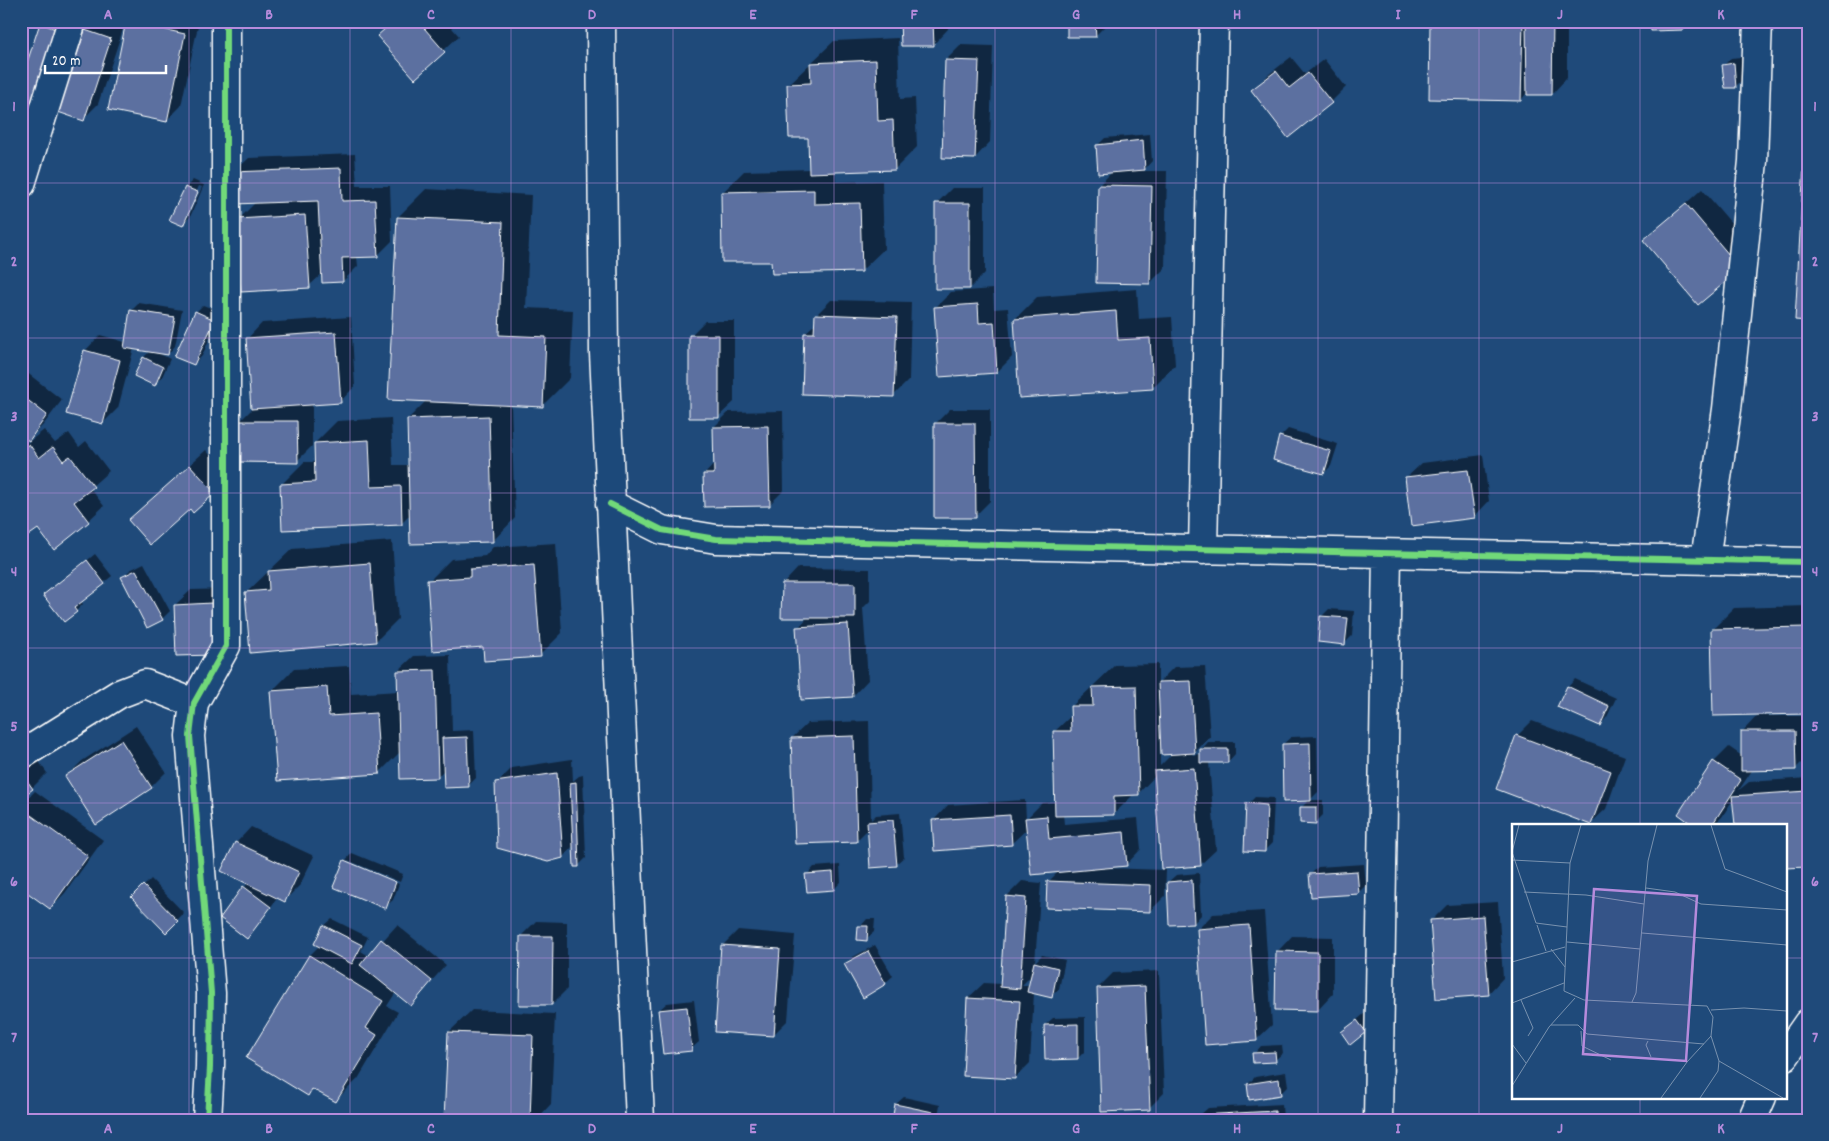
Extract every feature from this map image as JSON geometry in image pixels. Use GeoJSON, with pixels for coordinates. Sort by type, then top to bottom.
{"type":"FeatureCollection","features":[{"type":"Feature","properties":{"kind":"street"},"geometry":{"type":"LineString","coordinates":[[21,184],[72,21]]}},
{"type":"Feature","properties":{"kind":"street"},"geometry":{"type":"LineString","coordinates":[[207,1120],[211,993],[190,736],[194,703],[226,646],[226,21]]}},
{"type":"Feature","properties":{"kind":"street"},"geometry":{"type":"LineString","coordinates":[[601,21],[604,354],[640,1120]]}},
{"type":"Feature","properties":{"kind":"street"},"geometry":{"type":"LineString","coordinates":[[1203,550],[1214,21]]}},
{"type":"Feature","properties":{"kind":"street"},"geometry":{"type":"LineString","coordinates":[[1705,560],[1727,409],[1753,161],[1758,21]]}},
{"type":"Feature","properties":{"kind":"street"},"geometry":{"type":"LineString","coordinates":[[610,504],[662,530],[716,539],[1808,562]]}},
{"type":"Feature","properties":{"kind":"street"},"geometry":{"type":"LineString","coordinates":[[1378,1120],[1387,554]]}},
{"type":"Feature","properties":{"kind":"street"},"geometry":{"type":"LineString","coordinates":[[22,754],[119,694],[145,684],[194,703]]}},
{"type":"Feature","properties":{"kind":"street"},"geometry":{"type":"LineString","coordinates":[[1786,1055],[1808,1023]]}},
{"type":"Feature","properties":{"kind":"street"},"geometry":{"type":"LineString","coordinates":[[1752,1120],[1762,1098]]}},
{"type":"Feature","properties":{"kind":"building"},"geometry":{"type":"Polygon","coordinates":[[[126,21],[185,34],[167,122],[108,110],[126,21]]]}},
{"type":"Feature","properties":{"kind":"building"},"geometry":{"type":"Polygon","coordinates":[[[394,21],[418,21],[445,52],[415,79],[377,36],[394,21]]]}},
{"type":"Feature","properties":{"kind":"building"},"geometry":{"type":"Polygon","coordinates":[[[900,21],[933,21],[934,46],[901,46],[900,21]]]}},
{"type":"Feature","properties":{"kind":"building"},"geometry":{"type":"Polygon","coordinates":[[[1067,21],[1130,21],[1095,22],[1096,37],[1067,37],[1067,21]]]}},
{"type":"Feature","properties":{"kind":"building"},"geometry":{"type":"Polygon","coordinates":[[[1430,21],[1523,21],[1521,101],[1429,99],[1430,21]]]}},
{"type":"Feature","properties":{"kind":"building"},"geometry":{"type":"Polygon","coordinates":[[[1526,21],[1553,21],[1552,95],[1527,95],[1526,21]]]}},
{"type":"Feature","properties":{"kind":"building"},"geometry":{"type":"Polygon","coordinates":[[[1650,21],[1684,21],[1684,30],[1651,31],[1650,21]]]}},
{"type":"Feature","properties":{"kind":"building"},"geometry":{"type":"Polygon","coordinates":[[[1805,21],[1808,21],[1808,50],[1806,50],[1805,21]]]}},
{"type":"Feature","properties":{"kind":"building"},"geometry":{"type":"Polygon","coordinates":[[[40,23],[61,31],[35,109],[21,105],[21,81],[40,23]]]}},
{"type":"Feature","properties":{"kind":"building"},"geometry":{"type":"Polygon","coordinates":[[[85,30],[111,39],[84,121],[58,112],[85,30]]]}},
{"type":"Feature","properties":{"kind":"building"},"geometry":{"type":"Polygon","coordinates":[[[876,60],[878,121],[893,120],[895,170],[809,173],[808,138],[789,138],[787,84],[811,83],[810,63],[876,60]]]}},
{"type":"Feature","properties":{"kind":"building"},"geometry":{"type":"Polygon","coordinates":[[[945,60],[979,61],[975,159],[942,158],[945,60]]]}},
{"type":"Feature","properties":{"kind":"building"},"geometry":{"type":"Polygon","coordinates":[[[1734,63],[1736,88],[1725,88],[1722,65],[1734,63]]]}},
{"type":"Feature","properties":{"kind":"building"},"geometry":{"type":"Polygon","coordinates":[[[1276,71],[1289,88],[1308,73],[1332,103],[1288,138],[1251,90],[1276,71]]]}},
{"type":"Feature","properties":{"kind":"building"},"geometry":{"type":"Polygon","coordinates":[[[1808,94],[1808,321],[1795,320],[1808,94]]]}},
{"type":"Feature","properties":{"kind":"building"},"geometry":{"type":"Polygon","coordinates":[[[1143,140],[1145,170],[1098,174],[1096,145],[1143,140]]]}},
{"type":"Feature","properties":{"kind":"building"},"geometry":{"type":"Polygon","coordinates":[[[341,168],[342,201],[375,200],[378,257],[342,258],[343,282],[322,283],[318,201],[234,204],[232,172],[341,168]]]}},
{"type":"Feature","properties":{"kind":"building"},"geometry":{"type":"Polygon","coordinates":[[[1098,185],[1152,186],[1150,284],[1096,283],[1098,185]]]}},
{"type":"Feature","properties":{"kind":"building"},"geometry":{"type":"Polygon","coordinates":[[[185,187],[198,192],[183,226],[169,220],[185,187]]]}},
{"type":"Feature","properties":{"kind":"building"},"geometry":{"type":"Polygon","coordinates":[[[814,190],[814,204],[860,203],[862,272],[772,274],[771,262],[722,262],[721,192],[814,190]]]}},
{"type":"Feature","properties":{"kind":"building"},"geometry":{"type":"Polygon","coordinates":[[[935,203],[970,203],[970,289],[935,289],[935,203]]]}},
{"type":"Feature","properties":{"kind":"building"},"geometry":{"type":"Polygon","coordinates":[[[1686,204],[1741,269],[1698,305],[1643,240],[1686,204]]]}},
{"type":"Feature","properties":{"kind":"building"},"geometry":{"type":"Polygon","coordinates":[[[305,215],[310,288],[241,292],[237,219],[305,215]]]}},
{"type":"Feature","properties":{"kind":"building"},"geometry":{"type":"Polygon","coordinates":[[[397,217],[503,222],[499,335],[546,337],[543,407],[388,400],[397,217]]]}},
{"type":"Feature","properties":{"kind":"building"},"geometry":{"type":"Polygon","coordinates":[[[978,304],[979,323],[994,322],[997,373],[939,377],[934,307],[978,304]]]}},
{"type":"Feature","properties":{"kind":"building"},"geometry":{"type":"Polygon","coordinates":[[[130,310],[175,317],[168,355],[124,348],[130,310]]]}},
{"type":"Feature","properties":{"kind":"building"},"geometry":{"type":"Polygon","coordinates":[[[195,311],[215,320],[194,365],[174,357],[195,311]]]}},
{"type":"Feature","properties":{"kind":"building"},"geometry":{"type":"Polygon","coordinates":[[[1116,311],[1118,340],[1150,338],[1153,389],[1019,398],[1014,319],[1116,311]]]}},
{"type":"Feature","properties":{"kind":"building"},"geometry":{"type":"Polygon","coordinates":[[[815,314],[897,317],[894,397],[802,394],[804,333],[814,333],[815,314]]]}},
{"type":"Feature","properties":{"kind":"building"},"geometry":{"type":"Polygon","coordinates":[[[336,332],[341,403],[251,409],[246,338],[336,332]]]}},
{"type":"Feature","properties":{"kind":"building"},"geometry":{"type":"Polygon","coordinates":[[[689,335],[719,335],[719,418],[689,418],[689,335]]]}},
{"type":"Feature","properties":{"kind":"building"},"geometry":{"type":"Polygon","coordinates":[[[84,350],[120,360],[103,424],[66,414],[84,350]]]}},
{"type":"Feature","properties":{"kind":"building"},"geometry":{"type":"Polygon","coordinates":[[[143,357],[163,367],[155,386],[134,376],[143,357]]]}},
{"type":"Feature","properties":{"kind":"building"},"geometry":{"type":"Polygon","coordinates":[[[21,395],[47,415],[29,441],[21,436],[21,395]]]}},
{"type":"Feature","properties":{"kind":"building"},"geometry":{"type":"Polygon","coordinates":[[[489,416],[493,542],[410,544],[407,419],[489,416]]]}},
{"type":"Feature","properties":{"kind":"building"},"geometry":{"type":"Polygon","coordinates":[[[239,421],[297,421],[298,463],[239,462],[239,421]]]}},
{"type":"Feature","properties":{"kind":"building"},"geometry":{"type":"Polygon","coordinates":[[[934,423],[975,423],[976,518],[934,518],[934,423]]]}},
{"type":"Feature","properties":{"kind":"building"},"geometry":{"type":"Polygon","coordinates":[[[768,426],[770,506],[704,507],[703,474],[714,474],[713,427],[768,426]]]}},
{"type":"Feature","properties":{"kind":"building"},"geometry":{"type":"Polygon","coordinates":[[[1279,436],[1331,451],[1324,474],[1273,460],[1279,436]]]}},
{"type":"Feature","properties":{"kind":"building"},"geometry":{"type":"Polygon","coordinates":[[[369,440],[371,487],[401,486],[402,525],[282,530],[280,484],[315,482],[314,443],[369,440]]]}},
{"type":"Feature","properties":{"kind":"building"},"geometry":{"type":"Polygon","coordinates":[[[29,444],[39,458],[53,447],[63,461],[70,456],[94,487],[74,502],[89,522],[54,550],[38,529],[21,541],[21,450],[29,444]]]}},
{"type":"Feature","properties":{"kind":"building"},"geometry":{"type":"Polygon","coordinates":[[[190,465],[215,493],[193,513],[190,509],[150,545],[128,520],[190,465]]]}},
{"type":"Feature","properties":{"kind":"building"},"geometry":{"type":"Polygon","coordinates":[[[1468,470],[1475,518],[1411,526],[1405,477],[1468,470]]]}},
{"type":"Feature","properties":{"kind":"building"},"geometry":{"type":"Polygon","coordinates":[[[87,560],[105,584],[74,608],[77,612],[64,622],[43,595],[87,560]]]}},
{"type":"Feature","properties":{"kind":"building"},"geometry":{"type":"Polygon","coordinates":[[[370,563],[376,642],[250,653],[245,592],[269,590],[268,571],[370,563]]]}},
{"type":"Feature","properties":{"kind":"building"},"geometry":{"type":"Polygon","coordinates":[[[534,565],[541,657],[484,661],[483,647],[432,651],[427,580],[470,577],[470,569],[534,565]]]}},
{"type":"Feature","properties":{"kind":"building"},"geometry":{"type":"Polygon","coordinates":[[[136,570],[163,620],[147,628],[121,577],[136,570]]]}},
{"type":"Feature","properties":{"kind":"building"},"geometry":{"type":"Polygon","coordinates":[[[782,583],[855,583],[855,618],[781,618],[782,583]]]}},
{"type":"Feature","properties":{"kind":"building"},"geometry":{"type":"Polygon","coordinates":[[[212,603],[213,655],[176,656],[174,605],[212,603]]]}},
{"type":"Feature","properties":{"kind":"building"},"geometry":{"type":"Polygon","coordinates":[[[1320,616],[1348,618],[1345,645],[1318,642],[1320,616]]]}},
{"type":"Feature","properties":{"kind":"building"},"geometry":{"type":"Polygon","coordinates":[[[848,624],[853,697],[801,700],[796,627],[848,624]]]}},
{"type":"Feature","properties":{"kind":"building"},"geometry":{"type":"Polygon","coordinates":[[[1808,627],[1808,714],[1713,716],[1711,629],[1808,627]]]}},
{"type":"Feature","properties":{"kind":"building"},"geometry":{"type":"Polygon","coordinates":[[[435,670],[438,778],[400,779],[397,671],[435,670]]]}},
{"type":"Feature","properties":{"kind":"building"},"geometry":{"type":"Polygon","coordinates":[[[1191,681],[1195,753],[1161,755],[1158,682],[1191,681]]]}},
{"type":"Feature","properties":{"kind":"building"},"geometry":{"type":"Polygon","coordinates":[[[1136,686],[1139,795],[1114,796],[1114,815],[1055,816],[1053,731],[1071,731],[1070,706],[1093,706],[1092,687],[1136,686]]]}},
{"type":"Feature","properties":{"kind":"building"},"geometry":{"type":"Polygon","coordinates":[[[1567,686],[1609,706],[1600,726],[1557,707],[1567,686]]]}},
{"type":"Feature","properties":{"kind":"building"},"geometry":{"type":"Polygon","coordinates":[[[327,687],[329,716],[376,713],[380,774],[277,781],[270,691],[327,687]]]}},
{"type":"Feature","properties":{"kind":"building"},"geometry":{"type":"Polygon","coordinates":[[[1741,731],[1795,731],[1796,770],[1741,771],[1741,731]]]}},
{"type":"Feature","properties":{"kind":"building"},"geometry":{"type":"Polygon","coordinates":[[[1516,735],[1611,771],[1591,824],[1496,789],[1516,735]]]}},
{"type":"Feature","properties":{"kind":"building"},"geometry":{"type":"Polygon","coordinates":[[[854,736],[857,842],[795,844],[791,738],[854,736]]]}},
{"type":"Feature","properties":{"kind":"building"},"geometry":{"type":"Polygon","coordinates":[[[467,737],[469,787],[444,788],[442,738],[467,737]]]}},
{"type":"Feature","properties":{"kind":"building"},"geometry":{"type":"Polygon","coordinates":[[[121,740],[152,788],[96,825],[65,776],[121,740]]]}},
{"type":"Feature","properties":{"kind":"building"},"geometry":{"type":"Polygon","coordinates":[[[1310,743],[1311,801],[1283,802],[1282,744],[1310,743]]]}},
{"type":"Feature","properties":{"kind":"building"},"geometry":{"type":"Polygon","coordinates":[[[1200,749],[1228,749],[1228,763],[1200,763],[1200,749]]]}},
{"type":"Feature","properties":{"kind":"building"},"geometry":{"type":"Polygon","coordinates":[[[1713,761],[1741,780],[1713,824],[1692,824],[1678,814],[1713,761]]]}},
{"type":"Feature","properties":{"kind":"building"},"geometry":{"type":"Polygon","coordinates":[[[1194,768],[1201,866],[1161,869],[1154,771],[1194,768]]]}},
{"type":"Feature","properties":{"kind":"building"},"geometry":{"type":"Polygon","coordinates":[[[21,772],[33,789],[21,798],[21,772]]]}},
{"type":"Feature","properties":{"kind":"building"},"geometry":{"type":"Polygon","coordinates":[[[557,773],[563,858],[548,862],[497,848],[495,782],[557,773]]]}},
{"type":"Feature","properties":{"kind":"building"},"geometry":{"type":"Polygon","coordinates":[[[576,782],[579,867],[574,867],[570,783],[576,782]]]}},
{"type":"Feature","properties":{"kind":"building"},"geometry":{"type":"Polygon","coordinates":[[[1808,791],[1808,867],[1786,868],[1786,824],[1735,824],[1732,796],[1808,791]]]}},
{"type":"Feature","properties":{"kind":"building"},"geometry":{"type":"Polygon","coordinates":[[[1246,803],[1267,805],[1265,852],[1244,851],[1246,803]]]}},
{"type":"Feature","properties":{"kind":"building"},"geometry":{"type":"Polygon","coordinates":[[[1300,807],[1316,807],[1316,824],[1300,823],[1300,807]]]}},
{"type":"Feature","properties":{"kind":"building"},"geometry":{"type":"Polygon","coordinates":[[[21,808],[88,856],[50,909],[21,888],[21,808]]]}},
{"type":"Feature","properties":{"kind":"building"},"geometry":{"type":"Polygon","coordinates":[[[1010,815],[1012,845],[934,851],[932,820],[1010,815]]]}},
{"type":"Feature","properties":{"kind":"building"},"geometry":{"type":"Polygon","coordinates":[[[1047,816],[1049,839],[1124,832],[1127,866],[1031,875],[1025,818],[1047,816]]]}},
{"type":"Feature","properties":{"kind":"building"},"geometry":{"type":"Polygon","coordinates":[[[893,820],[897,866],[870,868],[867,822],[893,820]]]}},
{"type":"Feature","properties":{"kind":"building"},"geometry":{"type":"Polygon","coordinates":[[[235,842],[299,872],[285,902],[221,871],[235,842]]]}},
{"type":"Feature","properties":{"kind":"building"},"geometry":{"type":"Polygon","coordinates":[[[344,860],[396,882],[386,909],[333,887],[344,860]]]}},
{"type":"Feature","properties":{"kind":"building"},"geometry":{"type":"Polygon","coordinates":[[[1357,871],[1359,894],[1311,897],[1309,874],[1357,871]]]}},
{"type":"Feature","properties":{"kind":"building"},"geometry":{"type":"Polygon","coordinates":[[[833,872],[834,890],[807,892],[805,874],[833,872]]]}},
{"type":"Feature","properties":{"kind":"building"},"geometry":{"type":"Polygon","coordinates":[[[1192,880],[1194,924],[1169,925],[1167,882],[1192,880]]]}},
{"type":"Feature","properties":{"kind":"building"},"geometry":{"type":"Polygon","coordinates":[[[1047,881],[1151,885],[1150,912],[1046,908],[1047,881]]]}},
{"type":"Feature","properties":{"kind":"building"},"geometry":{"type":"Polygon","coordinates":[[[143,885],[178,921],[166,933],[131,897],[143,885]]]}},
{"type":"Feature","properties":{"kind":"building"},"geometry":{"type":"Polygon","coordinates":[[[243,886],[271,907],[247,939],[220,918],[243,886]]]}},
{"type":"Feature","properties":{"kind":"building"},"geometry":{"type":"Polygon","coordinates":[[[1006,896],[1026,898],[1020,989],[1000,987],[1006,896]]]}},
{"type":"Feature","properties":{"kind":"building"},"geometry":{"type":"Polygon","coordinates":[[[1483,916],[1489,995],[1436,999],[1430,920],[1483,916]]]}},
{"type":"Feature","properties":{"kind":"building"},"geometry":{"type":"Polygon","coordinates":[[[323,925],[362,945],[352,964],[314,944],[323,925]]]}},
{"type":"Feature","properties":{"kind":"building"},"geometry":{"type":"Polygon","coordinates":[[[1249,925],[1257,1041],[1205,1045],[1197,929],[1249,925]]]}},
{"type":"Feature","properties":{"kind":"building"},"geometry":{"type":"Polygon","coordinates":[[[858,926],[868,926],[867,941],[857,940],[858,926]]]}},
{"type":"Feature","properties":{"kind":"building"},"geometry":{"type":"Polygon","coordinates":[[[520,936],[553,936],[552,1005],[519,1005],[520,936]]]}},
{"type":"Feature","properties":{"kind":"building"},"geometry":{"type":"Polygon","coordinates":[[[381,939],[432,981],[411,1006],[360,965],[381,939]]]}},
{"type":"Feature","properties":{"kind":"building"},"geometry":{"type":"Polygon","coordinates":[[[721,945],[780,949],[774,1036],[715,1032],[721,945]]]}},
{"type":"Feature","properties":{"kind":"building"},"geometry":{"type":"Polygon","coordinates":[[[868,951],[886,984],[863,998],[844,964],[868,951]]]}},
{"type":"Feature","properties":{"kind":"building"},"geometry":{"type":"Polygon","coordinates":[[[1276,951],[1318,952],[1318,1011],[1275,1010],[1276,951]]]}},
{"type":"Feature","properties":{"kind":"building"},"geometry":{"type":"Polygon","coordinates":[[[309,955],[383,1001],[366,1028],[377,1035],[336,1102],[312,1089],[308,1096],[246,1058],[309,955]]]}},
{"type":"Feature","properties":{"kind":"building"},"geometry":{"type":"Polygon","coordinates":[[[1034,962],[1058,968],[1052,998],[1027,992],[1034,962]]]}},
{"type":"Feature","properties":{"kind":"building"},"geometry":{"type":"Polygon","coordinates":[[[1145,986],[1150,1110],[1101,1112],[1097,988],[1145,986]]]}},
{"type":"Feature","properties":{"kind":"building"},"geometry":{"type":"Polygon","coordinates":[[[967,998],[1020,1001],[1015,1079],[963,1076],[967,998]]]}},
{"type":"Feature","properties":{"kind":"building"},"geometry":{"type":"Polygon","coordinates":[[[687,1007],[692,1051],[663,1054],[658,1010],[687,1007]]]}},
{"type":"Feature","properties":{"kind":"building"},"geometry":{"type":"Polygon","coordinates":[[[1357,1020],[1366,1032],[1350,1045],[1341,1032],[1357,1020]]]}},
{"type":"Feature","properties":{"kind":"building"},"geometry":{"type":"Polygon","coordinates":[[[1078,1024],[1078,1059],[1045,1060],[1044,1025],[1078,1024]]]}},
{"type":"Feature","properties":{"kind":"building"},"geometry":{"type":"Polygon","coordinates":[[[448,1032],[533,1035],[530,1120],[444,1120],[448,1032]]]}},
{"type":"Feature","properties":{"kind":"building"},"geometry":{"type":"Polygon","coordinates":[[[1275,1052],[1276,1062],[1253,1063],[1252,1053],[1275,1052]]]}},
{"type":"Feature","properties":{"kind":"building"},"geometry":{"type":"Polygon","coordinates":[[[1279,1079],[1281,1095],[1249,1100],[1247,1084],[1279,1079]]]}},
{"type":"Feature","properties":{"kind":"building"},"geometry":{"type":"Polygon","coordinates":[[[895,1104],[933,1112],[932,1120],[892,1120],[895,1104]]]}},
{"type":"Feature","properties":{"kind":"building"},"geometry":{"type":"Polygon","coordinates":[[[1275,1111],[1275,1120],[1199,1120],[1199,1115],[1275,1111]]]}},
{"type":"Feature","properties":{"kind":"cycle path"},"geometry":{"type":"LineString","coordinates":[[207,1120],[211,993],[190,736],[194,703],[226,646],[226,21]]}},
{"type":"Feature","properties":{"kind":"cycle path"},"geometry":{"type":"LineString","coordinates":[[610,504],[662,530],[716,539],[1808,562]]}}]}
